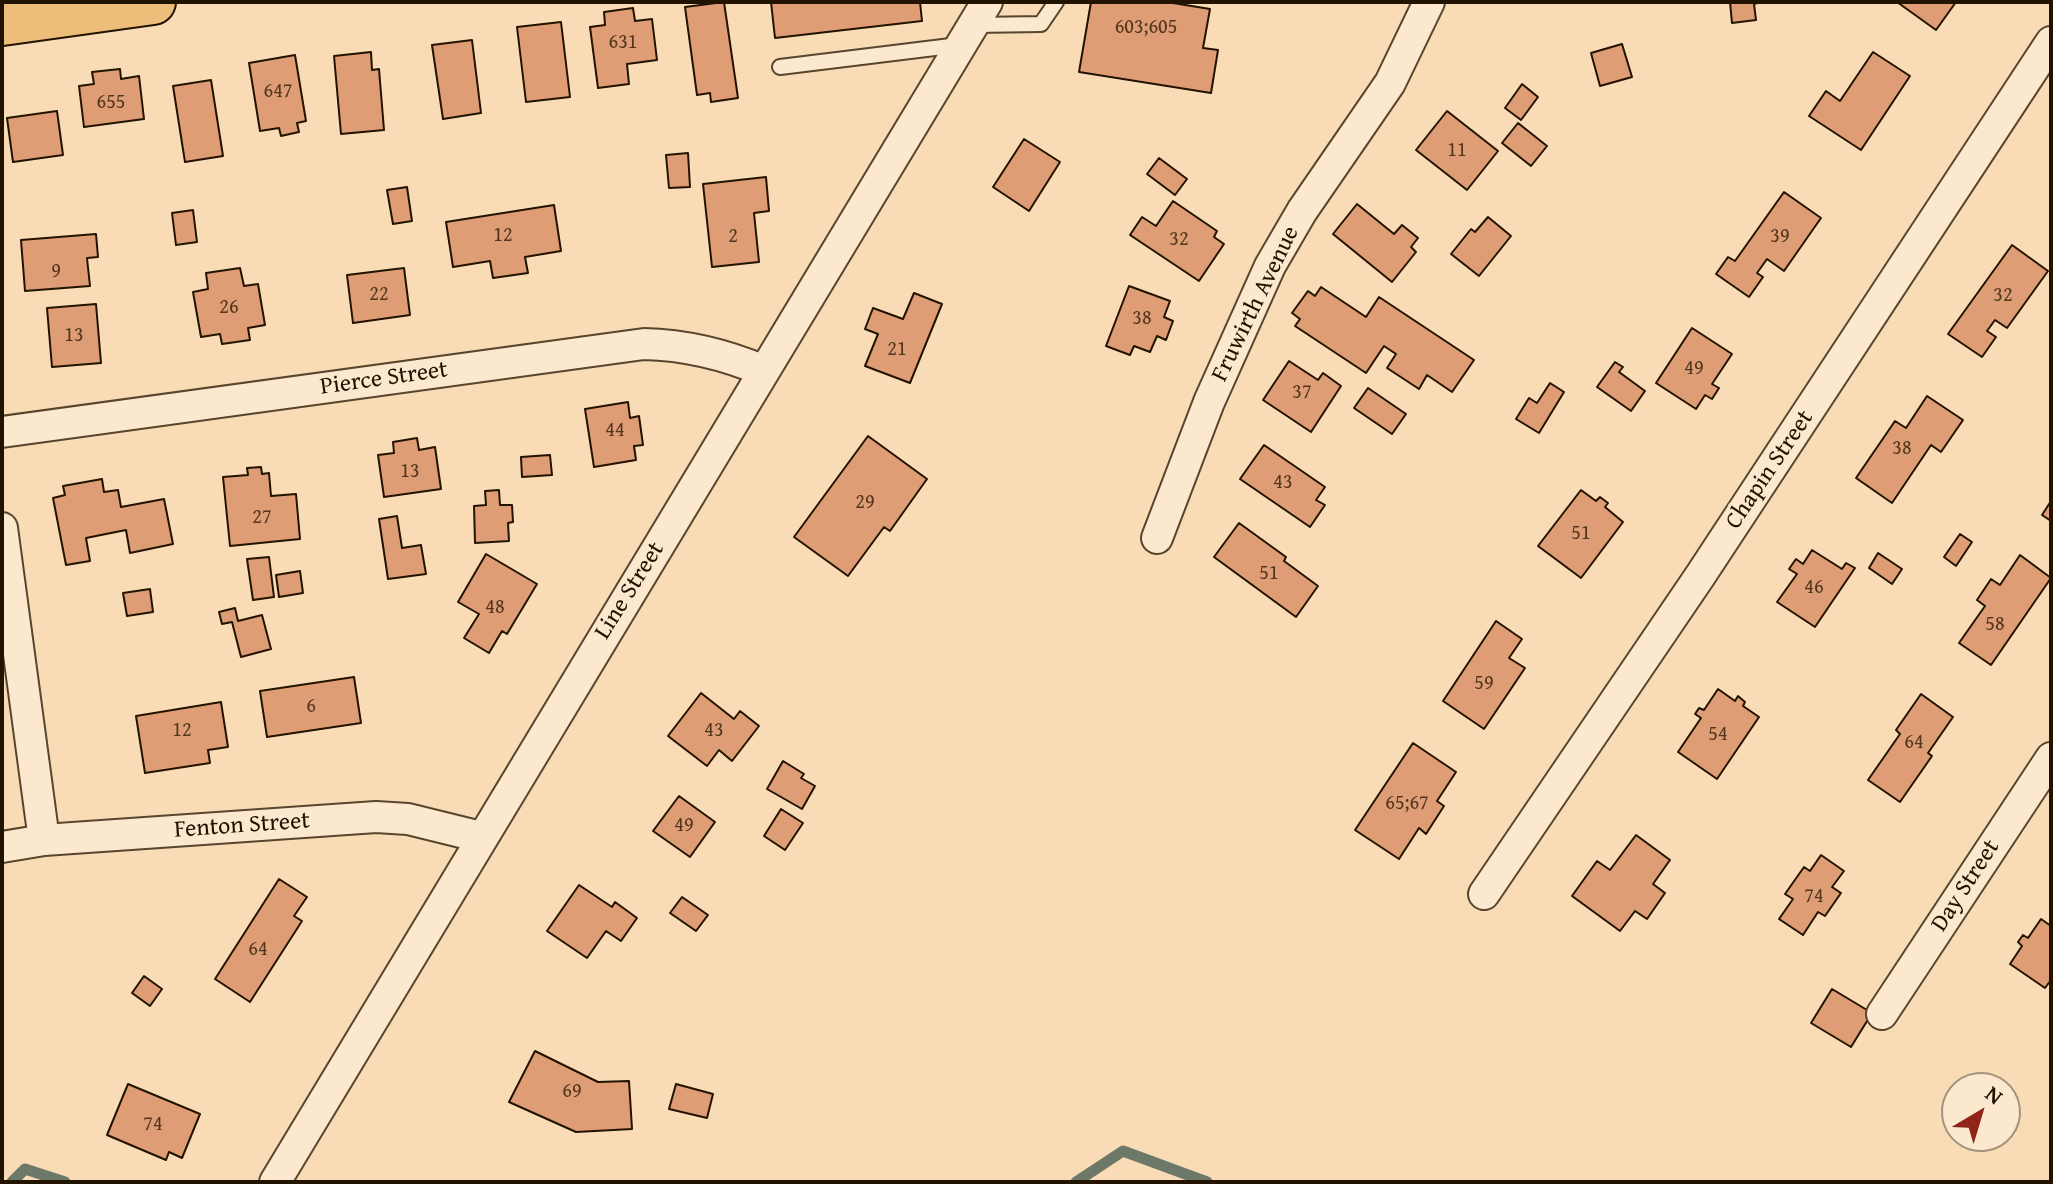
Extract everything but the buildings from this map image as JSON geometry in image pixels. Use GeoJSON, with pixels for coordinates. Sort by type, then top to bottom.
{"type":"FeatureCollection","features":[{"type":"Feature","properties":{"kind":"main road"},"geometry":{"type":"LineString","coordinates":[[2,23],[153,2]]}},
{"type":"Feature","properties":{"kind":"street","name":"Fruwirth Avenue"},"geometry":{"type":"LineString","coordinates":[[1157,538],[1209,402],[1270,266],[1302,211],[1390,83],[1429,2]]}},
{"type":"Feature","properties":{"kind":"street","name":"Line Street"},"geometry":{"type":"LineString","coordinates":[[275,1182],[975,24]]}},
{"type":"Feature","properties":{"kind":"street","name":"Chapin Street"},"geometry":{"type":"LineString","coordinates":[[1484,894],[1709,563],[2051,42]]}},
{"type":"Feature","properties":{"kind":"street","name":"Pierce Street"},"geometry":{"type":"LineString","coordinates":[[2,432],[644,344],[712,352],[764,371]]}},
{"type":"Feature","properties":{"kind":"street"},"geometry":{"type":"LineString","coordinates":[[2,528],[44,840]]}},
{"type":"Feature","properties":{"kind":"street","name":"Day Street"},"geometry":{"type":"LineString","coordinates":[[1882,1014],[2051,758]]}},
{"type":"Feature","properties":{"kind":"street","name":"Fenton Street"},"geometry":{"type":"LineString","coordinates":[[2,847],[44,840],[376,817],[432,824],[481,837]]}},
{"type":"Feature","properties":{"kind":"lane"},"geometry":{"type":"LineString","coordinates":[[780,67],[975,24],[1041,24],[1056,2]]}},
{"type":"Feature","properties":{"kind":"waterway"},"geometry":{"type":"LineString","coordinates":[[1076,1182],[1123,1151],[1207,1182]]}},
{"type":"Feature","properties":{"kind":"waterway"},"geometry":{"type":"LineString","coordinates":[[12,1182],[25,1169],[65,1182]]}}]}
